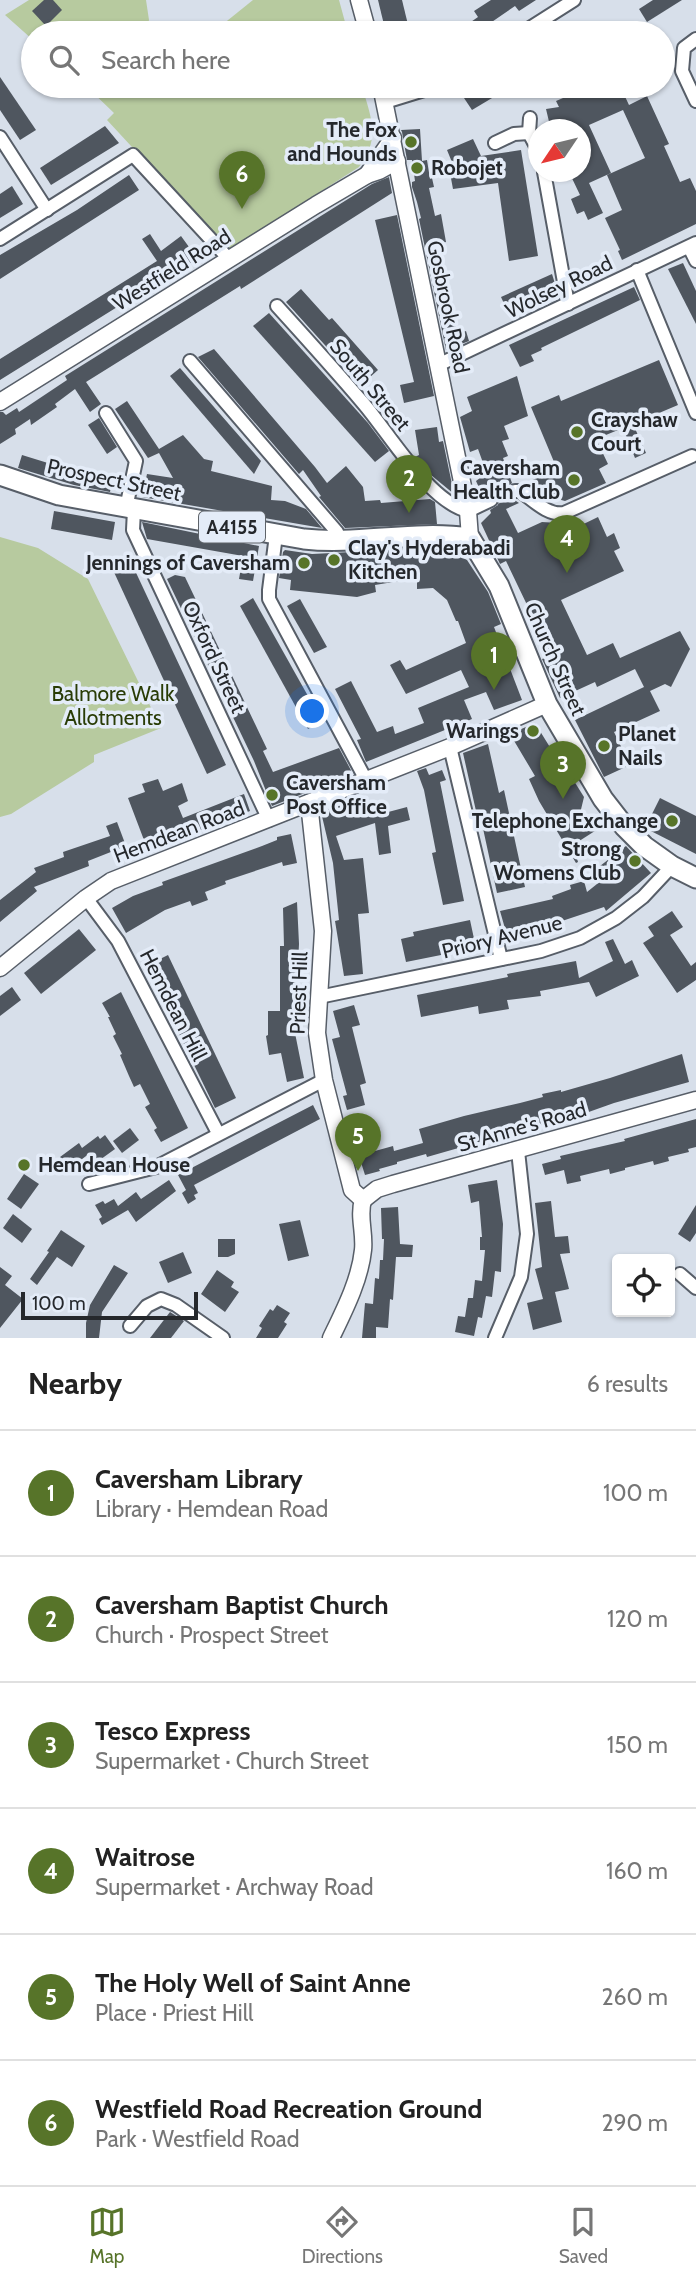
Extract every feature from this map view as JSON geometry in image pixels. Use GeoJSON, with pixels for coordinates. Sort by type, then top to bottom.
{"type":"FeatureCollection","features":[{"type":"Feature","properties":{"kind":"main road","name":"Prospect Street"},"geometry":{"type":"LineString","coordinates":[[0,475],[59,495],[276,535],[340,541],[433,535],[470,538]]}},
{"type":"Feature","properties":{"kind":"main road","name":"Church Street"},"geometry":{"type":"LineString","coordinates":[[470,538],[499,586],[547,704],[583,769],[614,814],[637,840],[671,866],[696,878]]}},
{"type":"Feature","properties":{"kind":"street"},"geometry":{"type":"LineString","coordinates":[[359,0],[365,21]]}},
{"type":"Feature","properties":{"kind":"street"},"geometry":{"type":"LineString","coordinates":[[541,21],[574,0]]}},
{"type":"Feature","properties":{"kind":"street"},"geometry":{"type":"LineString","coordinates":[[696,39],[684,48],[682,71],[696,102]]}},
{"type":"Feature","properties":{"kind":"street","name":"Gosbrook Road"},"geometry":{"type":"LineString","coordinates":[[384,98],[468,511],[470,538]]}},
{"type":"Feature","properties":{"kind":"street"},"geometry":{"type":"LineString","coordinates":[[495,143],[514,134],[528,132]]}},
{"type":"Feature","properties":{"kind":"street"},"geometry":{"type":"LineString","coordinates":[[0,137],[47,210]]}},
{"type":"Feature","properties":{"kind":"street","name":"Westfield Road"},"geometry":{"type":"LineString","coordinates":[[367,175],[393,138]]}},
{"type":"Feature","properties":{"kind":"street"},"geometry":{"type":"LineString","coordinates":[[0,239],[133,155],[229,259]]}},
{"type":"Feature","properties":{"kind":"street","name":"Westfield Road"},"geometry":{"type":"LineString","coordinates":[[0,402],[367,175],[397,161]]}},
{"type":"Feature","properties":{"kind":"street"},"geometry":{"type":"LineString","coordinates":[[546,182],[568,304]]}},
{"type":"Feature","properties":{"kind":"street"},"geometry":{"type":"LineString","coordinates":[[692,245],[696,261]]}},
{"type":"Feature","properties":{"kind":"street","name":"Wolsey Road"},"geometry":{"type":"LineString","coordinates":[[438,365],[692,245]]}},
{"type":"Feature","properties":{"kind":"street"},"geometry":{"type":"LineString","coordinates":[[638,270],[696,413]]}},
{"type":"Feature","properties":{"kind":"street","name":"South Street"},"geometry":{"type":"LineString","coordinates":[[277,306],[366,406],[394,445],[421,475],[450,504],[468,511]]}},
{"type":"Feature","properties":{"kind":"street"},"geometry":{"type":"LineString","coordinates":[[190,360],[337,532],[340,541]]}},
{"type":"Feature","properties":{"kind":"street"},"geometry":{"type":"LineString","coordinates":[[106,413],[136,461],[130,509]]}},
{"type":"Feature","properties":{"kind":"street"},"geometry":{"type":"LineString","coordinates":[[515,491],[520,491],[549,511],[564,513],[692,456]]}},
{"type":"Feature","properties":{"kind":"street"},"geometry":{"type":"LineString","coordinates":[[468,511],[492,500]]}},
{"type":"Feature","properties":{"kind":"street","name":"Oxford Street"},"geometry":{"type":"LineString","coordinates":[[130,509],[133,530],[269,820]]}},
{"type":"Feature","properties":{"kind":"street"},"geometry":{"type":"LineString","coordinates":[[276,535],[268,590],[270,599],[366,780]]}},
{"type":"Feature","properties":{"kind":"street","name":"Hemdean Road"},"geometry":{"type":"LineString","coordinates":[[0,968],[111,881],[450,747],[547,704]]}},
{"type":"Feature","properties":{"kind":"street"},"geometry":{"type":"LineString","coordinates":[[450,747],[501,959]]}},
{"type":"Feature","properties":{"kind":"street","name":"Priest Hill"},"geometry":{"type":"LineString","coordinates":[[309,803],[323,931],[317,1033],[324,1080],[352,1190],[363,1200],[360,1213],[364,1236],[362,1262],[331,1338]]}},
{"type":"Feature","properties":{"kind":"street","name":"Priory Avenue"},"geometry":{"type":"LineString","coordinates":[[319,997],[541,951],[580,938],[616,918],[643,897],[671,866]]}},
{"type":"Feature","properties":{"kind":"street","name":"Hemdean Hill"},"geometry":{"type":"LineString","coordinates":[[86,898],[118,942],[218,1133]]}},
{"type":"Feature","properties":{"kind":"street"},"geometry":{"type":"LineString","coordinates":[[89,1184],[156,1167],[324,1080]]}},
{"type":"Feature","properties":{"kind":"street","name":"St Anne's Road"},"geometry":{"type":"LineString","coordinates":[[363,1200],[377,1189],[696,1100]]}},
{"type":"Feature","properties":{"kind":"street"},"geometry":{"type":"LineString","coordinates":[[495,1338],[521,1277],[527,1234],[518,1151]]}},
{"type":"Feature","properties":{"kind":"street"},"geometry":{"type":"LineString","coordinates":[[680,1274],[696,1288]]}},
{"type":"Feature","properties":{"kind":"street"},"geometry":{"type":"LineString","coordinates":[[130,1326],[147,1306],[161,1299],[176,1305],[223,1338]]}},
{"type":"Feature","properties":{"kind":"green space"},"geometry":{"type":"Polygon","coordinates":[[[29,0],[146,0],[149,20],[21,21],[21,29],[5,15],[29,0]]]}},
{"type":"Feature","properties":{"kind":"green space"},"geometry":{"type":"Polygon","coordinates":[[[253,0],[339,0],[345,21],[227,21],[253,0]]]}},
{"type":"Feature","properties":{"kind":"green space"},"geometry":{"type":"Polygon","coordinates":[[[98,98],[365,98],[371,118],[372,137],[366,157],[359,167],[228,251],[107,120],[114,113],[98,98]]]}},
{"type":"Feature","properties":{"kind":"green space","name":"Balmore Walk Allotments"},"geometry":{"type":"Polygon","coordinates":[[[0,537],[38,548],[88,579],[161,728],[94,755],[94,762],[11,814],[0,817],[0,537]]]}},
{"type":"Feature","properties":{"kind":"building"},"geometry":{"type":"Polygon","coordinates":[[[44,0],[53,0],[62,10],[51,21],[41,21],[32,11],[44,0]]]}},
{"type":"Feature","properties":{"kind":"building"},"geometry":{"type":"Polygon","coordinates":[[[378,0],[402,0],[407,21],[383,21],[378,0]]]}},
{"type":"Feature","properties":{"kind":"building"},"geometry":{"type":"Polygon","coordinates":[[[491,0],[536,0],[519,11],[515,6],[493,21],[472,21],[478,17],[474,11],[491,0]]]}},
{"type":"Feature","properties":{"kind":"building"},"geometry":{"type":"Polygon","coordinates":[[[653,0],[682,0],[649,21],[639,9],[653,0]]]}},
{"type":"Feature","properties":{"kind":"building"},"geometry":{"type":"Polygon","coordinates":[[[0,77],[36,130],[20,140],[0,110],[0,77]]]}},
{"type":"Feature","properties":{"kind":"building"},"geometry":{"type":"Polygon","coordinates":[[[464,98],[492,98],[472,110],[464,98]]]}},
{"type":"Feature","properties":{"kind":"building"},"geometry":{"type":"Polygon","coordinates":[[[563,98],[626,98],[629,105],[648,98],[669,144],[664,146],[680,182],[690,178],[696,191],[696,224],[622,260],[605,218],[622,210],[607,175],[645,158],[623,110],[591,124],[591,119],[548,119],[546,109],[559,107],[556,101],[563,98]]]}},
{"type":"Feature","properties":{"kind":"building"},"geometry":{"type":"Polygon","coordinates":[[[105,126],[119,143],[51,185],[40,168],[105,126]]]}},
{"type":"Feature","properties":{"kind":"building"},"geometry":{"type":"Polygon","coordinates":[[[420,129],[422,161],[427,160],[434,187],[429,188],[435,216],[441,214],[446,242],[437,244],[458,334],[466,331],[469,341],[446,350],[419,219],[421,218],[412,187],[412,182],[415,181],[412,160],[407,160],[401,130],[420,129]]]}},
{"type":"Feature","properties":{"kind":"building"},"geometry":{"type":"Polygon","coordinates":[[[591,129],[611,173],[589,183],[603,213],[588,220],[584,211],[577,214],[571,199],[580,195],[574,182],[591,182],[591,129]]]}},
{"type":"Feature","properties":{"kind":"building"},"geometry":{"type":"Polygon","coordinates":[[[473,139],[481,156],[521,150],[538,256],[509,261],[498,183],[453,189],[450,173],[456,172],[447,150],[473,139]]]}},
{"type":"Feature","properties":{"kind":"building"},"geometry":{"type":"Polygon","coordinates":[[[129,175],[139,190],[0,279],[0,255],[77,210],[129,175]]]}},
{"type":"Feature","properties":{"kind":"building"},"geometry":{"type":"Polygon","coordinates":[[[389,177],[392,193],[241,289],[240,286],[86,382],[101,404],[90,412],[75,389],[55,404],[57,407],[31,425],[30,419],[15,429],[16,434],[0,444],[0,412],[6,415],[17,408],[19,412],[67,380],[65,376],[372,184],[389,177]]]}},
{"type":"Feature","properties":{"kind":"building"},"geometry":{"type":"Polygon","coordinates":[[[12,186],[23,204],[0,218],[0,194],[12,186]]]}},
{"type":"Feature","properties":{"kind":"building"},"geometry":{"type":"Polygon","coordinates":[[[397,215],[434,396],[404,403],[400,385],[414,382],[375,220],[397,215]]]}},
{"type":"Feature","properties":{"kind":"building"},"geometry":{"type":"Polygon","coordinates":[[[150,234],[161,251],[181,236],[197,258],[177,273],[175,271],[0,380],[0,359],[157,261],[142,239],[150,234]]]}},
{"type":"Feature","properties":{"kind":"building"},"geometry":{"type":"Polygon","coordinates":[[[683,263],[696,291],[696,324],[668,269],[683,263]]]}},
{"type":"Feature","properties":{"kind":"building"},"geometry":{"type":"Polygon","coordinates":[[[552,274],[557,290],[508,312],[501,297],[552,274]]]}},
{"type":"Feature","properties":{"kind":"building"},"geometry":{"type":"Polygon","coordinates":[[[634,287],[640,300],[541,348],[542,350],[531,355],[534,361],[520,367],[509,345],[634,287]]]}},
{"type":"Feature","properties":{"kind":"building"},"geometry":{"type":"Polygon","coordinates":[[[301,289],[329,320],[332,318],[378,370],[361,385],[286,302],[301,289]]]}},
{"type":"Feature","properties":{"kind":"building"},"geometry":{"type":"Polygon","coordinates":[[[269,313],[368,423],[389,451],[375,462],[253,326],[269,313]]]}},
{"type":"Feature","properties":{"kind":"building"},"geometry":{"type":"Polygon","coordinates":[[[214,349],[327,483],[346,466],[363,487],[365,501],[380,500],[381,503],[430,499],[435,502],[437,524],[345,528],[319,497],[321,496],[303,470],[299,474],[198,357],[214,349]]]}},
{"type":"Feature","properties":{"kind":"building","name":"Crayshaw Court"},"geometry":{"type":"Polygon","coordinates":[[[659,360],[678,405],[633,424],[646,453],[635,458],[623,428],[596,439],[608,464],[599,469],[606,483],[565,501],[550,497],[528,482],[557,469],[531,407],[559,395],[561,401],[659,360]]]}},
{"type":"Feature","properties":{"kind":"building"},"geometry":{"type":"Polygon","coordinates":[[[180,368],[261,461],[254,474],[170,376],[180,368]]]}},
{"type":"Feature","properties":{"kind":"building"},"geometry":{"type":"Polygon","coordinates":[[[517,376],[528,416],[504,426],[509,439],[502,441],[508,456],[503,458],[512,483],[507,487],[507,495],[519,503],[506,509],[518,533],[542,522],[558,523],[563,534],[598,517],[607,537],[614,533],[620,548],[614,551],[624,571],[561,600],[587,655],[613,643],[620,658],[680,631],[690,649],[671,687],[665,684],[650,691],[660,711],[614,732],[630,765],[604,777],[575,720],[644,687],[635,669],[597,687],[595,682],[560,698],[542,659],[547,657],[525,611],[529,609],[506,561],[500,564],[481,523],[491,513],[490,510],[498,505],[499,497],[492,491],[482,494],[476,481],[481,473],[486,471],[478,449],[470,452],[460,417],[472,411],[467,397],[517,376]]]}},
{"type":"Feature","properties":{"kind":"building"},"geometry":{"type":"Polygon","coordinates":[[[127,401],[159,449],[183,435],[204,459],[213,461],[211,471],[272,486],[271,500],[285,501],[306,509],[322,528],[142,497],[147,474],[173,478],[159,453],[148,458],[115,409],[127,401]]]}},
{"type":"Feature","properties":{"kind":"building"},"geometry":{"type":"Polygon","coordinates":[[[99,418],[117,447],[107,454],[88,425],[99,418]]]}},
{"type":"Feature","properties":{"kind":"building"},"geometry":{"type":"Polygon","coordinates":[[[437,427],[439,442],[443,441],[454,494],[415,457],[419,455],[415,430],[437,427]]]}},
{"type":"Feature","properties":{"kind":"building"},"geometry":{"type":"Polygon","coordinates":[[[22,455],[77,472],[76,475],[112,481],[110,492],[74,485],[18,468],[22,455]]]}},
{"type":"Feature","properties":{"kind":"building"},"geometry":{"type":"Polygon","coordinates":[[[54,511],[115,522],[112,540],[51,529],[54,511]]]}},
{"type":"Feature","properties":{"kind":"building"},"geometry":{"type":"Polygon","coordinates":[[[142,522],[259,546],[253,581],[239,579],[243,556],[147,539],[142,522]]]}},
{"type":"Feature","properties":{"kind":"building"},"geometry":{"type":"Polygon","coordinates":[[[431,548],[453,553],[467,560],[488,592],[501,624],[494,627],[522,700],[494,710],[486,692],[464,700],[472,719],[366,762],[357,740],[361,739],[335,689],[351,681],[377,732],[393,726],[395,734],[424,723],[418,708],[469,687],[461,670],[406,694],[390,665],[400,660],[406,670],[466,643],[458,621],[447,600],[433,588],[417,589],[417,578],[375,585],[376,592],[357,597],[290,590],[291,580],[279,578],[283,552],[285,550],[312,554],[431,548]]]}},
{"type":"Feature","properties":{"kind":"building"},"geometry":{"type":"Polygon","coordinates":[[[131,562],[226,765],[207,774],[113,570],[131,562]]]}},
{"type":"Feature","properties":{"kind":"building"},"geometry":{"type":"Polygon","coordinates":[[[175,575],[185,577],[267,749],[263,751],[273,772],[339,748],[353,774],[272,806],[254,761],[167,579],[175,575]]]}},
{"type":"Feature","properties":{"kind":"building"},"geometry":{"type":"Polygon","coordinates":[[[253,598],[322,721],[308,729],[240,606],[253,598]]]}},
{"type":"Feature","properties":{"kind":"building"},"geometry":{"type":"Polygon","coordinates":[[[300,599],[327,647],[314,653],[287,606],[300,599]]]}},
{"type":"Feature","properties":{"kind":"building"},"geometry":{"type":"Polygon","coordinates":[[[535,723],[564,770],[569,767],[584,797],[577,826],[591,817],[598,829],[573,845],[578,862],[576,863],[539,801],[529,779],[535,776],[510,734],[535,723]]]}},
{"type":"Feature","properties":{"kind":"building"},"geometry":{"type":"Polygon","coordinates":[[[488,744],[499,793],[504,790],[525,887],[497,893],[463,753],[488,744]]]}},
{"type":"Feature","properties":{"kind":"building"},"geometry":{"type":"Polygon","coordinates":[[[426,768],[429,775],[442,770],[446,780],[440,782],[464,901],[443,905],[432,853],[436,852],[424,790],[417,771],[426,768]]]}},
{"type":"Feature","properties":{"kind":"building"},"geometry":{"type":"Polygon","coordinates":[[[158,779],[163,791],[182,783],[188,801],[178,806],[183,818],[244,794],[250,811],[147,848],[128,798],[145,792],[142,784],[158,779]]]}},
{"type":"Feature","properties":{"kind":"building"},"geometry":{"type":"Polygon","coordinates":[[[366,797],[377,815],[407,807],[410,820],[388,826],[391,853],[379,855],[375,823],[336,836],[344,860],[363,858],[369,913],[358,914],[363,974],[344,976],[335,921],[339,920],[333,863],[321,812],[366,797]]]}},
{"type":"Feature","properties":{"kind":"building","name":"Telephone Exchange"},"geometry":{"type":"Polygon","coordinates":[[[660,798],[696,816],[696,854],[645,828],[660,798]]]}},
{"type":"Feature","properties":{"kind":"building"},"geometry":{"type":"Polygon","coordinates":[[[117,822],[126,846],[88,861],[89,866],[34,887],[37,891],[0,922],[0,900],[36,872],[34,868],[64,857],[63,852],[110,836],[106,826],[117,822]]]}},
{"type":"Feature","properties":{"kind":"building"},"geometry":{"type":"Polygon","coordinates":[[[291,834],[297,863],[283,866],[282,862],[225,881],[226,884],[205,892],[208,900],[192,906],[190,901],[165,910],[126,933],[112,908],[133,896],[163,885],[162,882],[291,834]]]}},
{"type":"Feature","properties":{"kind":"building"},"geometry":{"type":"Polygon","coordinates":[[[626,846],[651,873],[606,911],[604,907],[508,939],[500,911],[553,899],[552,896],[571,889],[570,885],[584,881],[587,892],[607,876],[600,870],[600,866],[626,846]]]}},
{"type":"Feature","properties":{"kind":"building"},"geometry":{"type":"Polygon","coordinates":[[[297,902],[299,944],[297,983],[294,983],[297,1028],[294,1028],[304,1078],[287,1082],[281,1053],[269,1055],[266,1036],[268,1011],[280,1011],[280,946],[284,946],[283,908],[297,902]]]}},
{"type":"Feature","properties":{"kind":"building"},"geometry":{"type":"Polygon","coordinates":[[[672,911],[683,927],[670,935],[691,966],[696,962],[696,980],[677,993],[643,943],[654,936],[648,927],[672,911]]]}},
{"type":"Feature","properties":{"kind":"building"},"geometry":{"type":"Polygon","coordinates":[[[470,920],[476,948],[406,962],[401,939],[414,936],[413,932],[470,920]]]}},
{"type":"Feature","properties":{"kind":"building"},"geometry":{"type":"Polygon","coordinates":[[[79,929],[96,950],[41,994],[24,973],[79,929]]]}},
{"type":"Feature","properties":{"kind":"building"},"geometry":{"type":"Polygon","coordinates":[[[613,939],[625,964],[632,960],[639,976],[596,997],[589,982],[540,991],[541,996],[507,1000],[509,1009],[479,1014],[478,1006],[421,1017],[417,995],[576,961],[579,978],[613,961],[605,942],[613,939]]]}},
{"type":"Feature","properties":{"kind":"building"},"geometry":{"type":"Polygon","coordinates":[[[168,955],[236,1098],[215,1108],[146,966],[168,955]]]}},
{"type":"Feature","properties":{"kind":"building"},"geometry":{"type":"Polygon","coordinates":[[[12,987],[21,1000],[0,1016],[0,996],[12,987]]]}},
{"type":"Feature","properties":{"kind":"building"},"geometry":{"type":"Polygon","coordinates":[[[121,992],[188,1128],[161,1142],[154,1130],[157,1128],[145,1107],[150,1104],[140,1084],[134,1087],[113,1036],[116,1034],[110,1017],[102,1003],[121,992]]]}},
{"type":"Feature","properties":{"kind":"building"},"geometry":{"type":"Polygon","coordinates":[[[354,1005],[360,1025],[352,1027],[366,1083],[360,1085],[365,1105],[347,1110],[343,1096],[347,1095],[332,1039],[340,1037],[333,1011],[354,1005]]]}},
{"type":"Feature","properties":{"kind":"building"},"geometry":{"type":"Polygon","coordinates":[[[682,1054],[689,1082],[569,1119],[427,1157],[426,1154],[397,1162],[365,1175],[359,1156],[365,1154],[358,1129],[367,1126],[375,1151],[393,1146],[394,1151],[423,1143],[419,1129],[543,1097],[542,1094],[561,1092],[682,1054]]]}},
{"type":"Feature","properties":{"kind":"building"},"geometry":{"type":"Polygon","coordinates":[[[313,1105],[320,1119],[194,1185],[198,1193],[194,1195],[196,1199],[188,1204],[182,1193],[186,1190],[178,1175],[313,1105]]]}},
{"type":"Feature","properties":{"kind":"building"},"geometry":{"type":"Polygon","coordinates":[[[696,1119],[696,1147],[688,1149],[689,1152],[668,1157],[669,1161],[654,1165],[653,1161],[610,1174],[609,1169],[580,1176],[581,1181],[567,1184],[564,1170],[545,1175],[542,1164],[561,1159],[560,1156],[625,1141],[624,1139],[696,1119]]]}},
{"type":"Feature","properties":{"kind":"building"},"geometry":{"type":"Polygon","coordinates":[[[130,1128],[139,1140],[122,1153],[113,1141],[130,1128]]]}},
{"type":"Feature","properties":{"kind":"building"},"geometry":{"type":"Polygon","coordinates":[[[105,1135],[115,1149],[97,1162],[90,1153],[69,1169],[60,1157],[79,1143],[82,1148],[98,1136],[100,1139],[105,1135]]]}},
{"type":"Feature","properties":{"kind":"building"},"geometry":{"type":"Polygon","coordinates":[[[24,1174],[39,1184],[21,1209],[7,1199],[24,1174]]]}},
{"type":"Feature","properties":{"kind":"building"},"geometry":{"type":"Polygon","coordinates":[[[169,1180],[176,1191],[136,1222],[128,1210],[102,1225],[99,1219],[102,1217],[95,1205],[114,1199],[118,1206],[136,1192],[141,1199],[169,1180]]]}},
{"type":"Feature","properties":{"kind":"building"},"geometry":{"type":"Polygon","coordinates":[[[497,1180],[503,1224],[501,1272],[495,1271],[492,1297],[486,1296],[482,1318],[478,1317],[474,1336],[455,1332],[458,1316],[465,1317],[468,1298],[473,1298],[475,1280],[482,1281],[485,1250],[480,1250],[482,1237],[479,1201],[471,1203],[468,1185],[497,1180]]]}},
{"type":"Feature","properties":{"kind":"building"},"geometry":{"type":"Polygon","coordinates":[[[551,1201],[555,1237],[568,1236],[570,1253],[560,1254],[569,1289],[555,1292],[562,1322],[533,1330],[527,1303],[543,1299],[535,1269],[542,1267],[535,1203],[551,1201]]]}},
{"type":"Feature","properties":{"kind":"building"},"geometry":{"type":"Polygon","coordinates":[[[696,1205],[696,1233],[690,1242],[678,1234],[696,1205]]]}},
{"type":"Feature","properties":{"kind":"building"},"geometry":{"type":"Polygon","coordinates":[[[398,1207],[400,1244],[413,1245],[412,1257],[396,1257],[388,1328],[376,1327],[376,1338],[362,1338],[365,1303],[373,1304],[375,1278],[379,1279],[380,1260],[383,1260],[381,1208],[398,1207]]]}},
{"type":"Feature","properties":{"kind":"building"},"geometry":{"type":"Polygon","coordinates":[[[13,1214],[32,1229],[22,1243],[3,1228],[13,1214]]]}},
{"type":"Feature","properties":{"kind":"building"},"geometry":{"type":"Polygon","coordinates":[[[300,1220],[309,1256],[288,1261],[279,1224],[300,1220]]]}},
{"type":"Feature","properties":{"kind":"building"},"geometry":{"type":"Polygon","coordinates":[[[61,1230],[85,1246],[72,1267],[57,1257],[37,1285],[30,1279],[61,1230]]]}},
{"type":"Feature","properties":{"kind":"building"},"geometry":{"type":"Polygon","coordinates":[[[218,1239],[235,1239],[235,1254],[218,1257],[218,1239]]]}},
{"type":"Feature","properties":{"kind":"building"},"geometry":{"type":"Polygon","coordinates":[[[183,1252],[192,1273],[168,1283],[159,1262],[183,1252]]]}},
{"type":"Feature","properties":{"kind":"building"},"geometry":{"type":"Polygon","coordinates":[[[114,1265],[128,1273],[102,1312],[99,1338],[86,1338],[90,1305],[114,1265]]]}},
{"type":"Feature","properties":{"kind":"building"},"geometry":{"type":"Polygon","coordinates":[[[0,1267],[12,1276],[5,1285],[23,1299],[0,1328],[0,1267]]]}},
{"type":"Feature","properties":{"kind":"building"},"geometry":{"type":"Polygon","coordinates":[[[217,1270],[234,1282],[231,1287],[239,1292],[225,1312],[201,1294],[217,1270]]]}},
{"type":"Feature","properties":{"kind":"building"},"geometry":{"type":"Polygon","coordinates":[[[277,1305],[290,1313],[284,1322],[287,1324],[278,1338],[256,1338],[262,1328],[259,1326],[270,1309],[273,1311],[277,1305]]]}},
{"type":"Feature","properties":{"kind":"building"},"geometry":{"type":"Polygon","coordinates":[[[170,1312],[184,1321],[171,1338],[150,1338],[170,1312]]]}},
{"type":"Feature","properties":{"kind":"tunnel"},"geometry":{"type":"LineString","coordinates":[[491,500],[515,491]]}},
{"type":"Feature","properties":{"kind":"place","name":"The Fox and Hounds"},"geometry":{"type":"Point","coordinates":[411,142]}},
{"type":"Feature","properties":{"kind":"place","name":"Robojet"},"geometry":{"type":"Point","coordinates":[417,168]}},
{"type":"Feature","properties":{"kind":"place","name":"Westfield Road Recreation Ground"},"geometry":{"type":"Point","coordinates":[242,209]}},
{"type":"Feature","properties":{"kind":"place","name":"Crayshaw Court"},"geometry":{"type":"Point","coordinates":[577,432]}},
{"type":"Feature","properties":{"kind":"place","name":"Caversham Health Club"},"geometry":{"type":"Point","coordinates":[574,480]}},
{"type":"Feature","properties":{"kind":"place","name":"Caversham Baptist Church"},"geometry":{"type":"Point","coordinates":[409,513]}},
{"type":"Feature","properties":{"kind":"place","name":"Clay's Hyderabadi Kitchen"},"geometry":{"type":"Point","coordinates":[334,560]}},
{"type":"Feature","properties":{"kind":"place","name":"Jennings of Caversham"},"geometry":{"type":"Point","coordinates":[304,563]}},
{"type":"Feature","properties":{"kind":"place","name":"Waitrose"},"geometry":{"type":"Point","coordinates":[567,573]}},
{"type":"Feature","properties":{"kind":"place","name":"Caversham Library"},"geometry":{"type":"Point","coordinates":[494,690]}},
{"type":"Feature","properties":{"kind":"place","name":"Warings"},"geometry":{"type":"Point","coordinates":[533,731]}},
{"type":"Feature","properties":{"kind":"place","name":"Planet Nails"},"geometry":{"type":"Point","coordinates":[604,746]}},
{"type":"Feature","properties":{"kind":"place","name":"Caversham Post Office"},"geometry":{"type":"Point","coordinates":[272,795]}},
{"type":"Feature","properties":{"kind":"place","name":"Tesco Express"},"geometry":{"type":"Point","coordinates":[563,799]}},
{"type":"Feature","properties":{"kind":"place","name":"Telephone Exchange"},"geometry":{"type":"Point","coordinates":[672,821]}},
{"type":"Feature","properties":{"kind":"place","name":"Strong Womens Club"},"geometry":{"type":"Point","coordinates":[635,861]}},
{"type":"Feature","properties":{"kind":"place","name":"Hemdean House"},"geometry":{"type":"Point","coordinates":[24,1165]}},
{"type":"Feature","properties":{"kind":"place","name":"The Holy Well of Saint Anne"},"geometry":{"type":"Point","coordinates":[358,1171]}}]}
